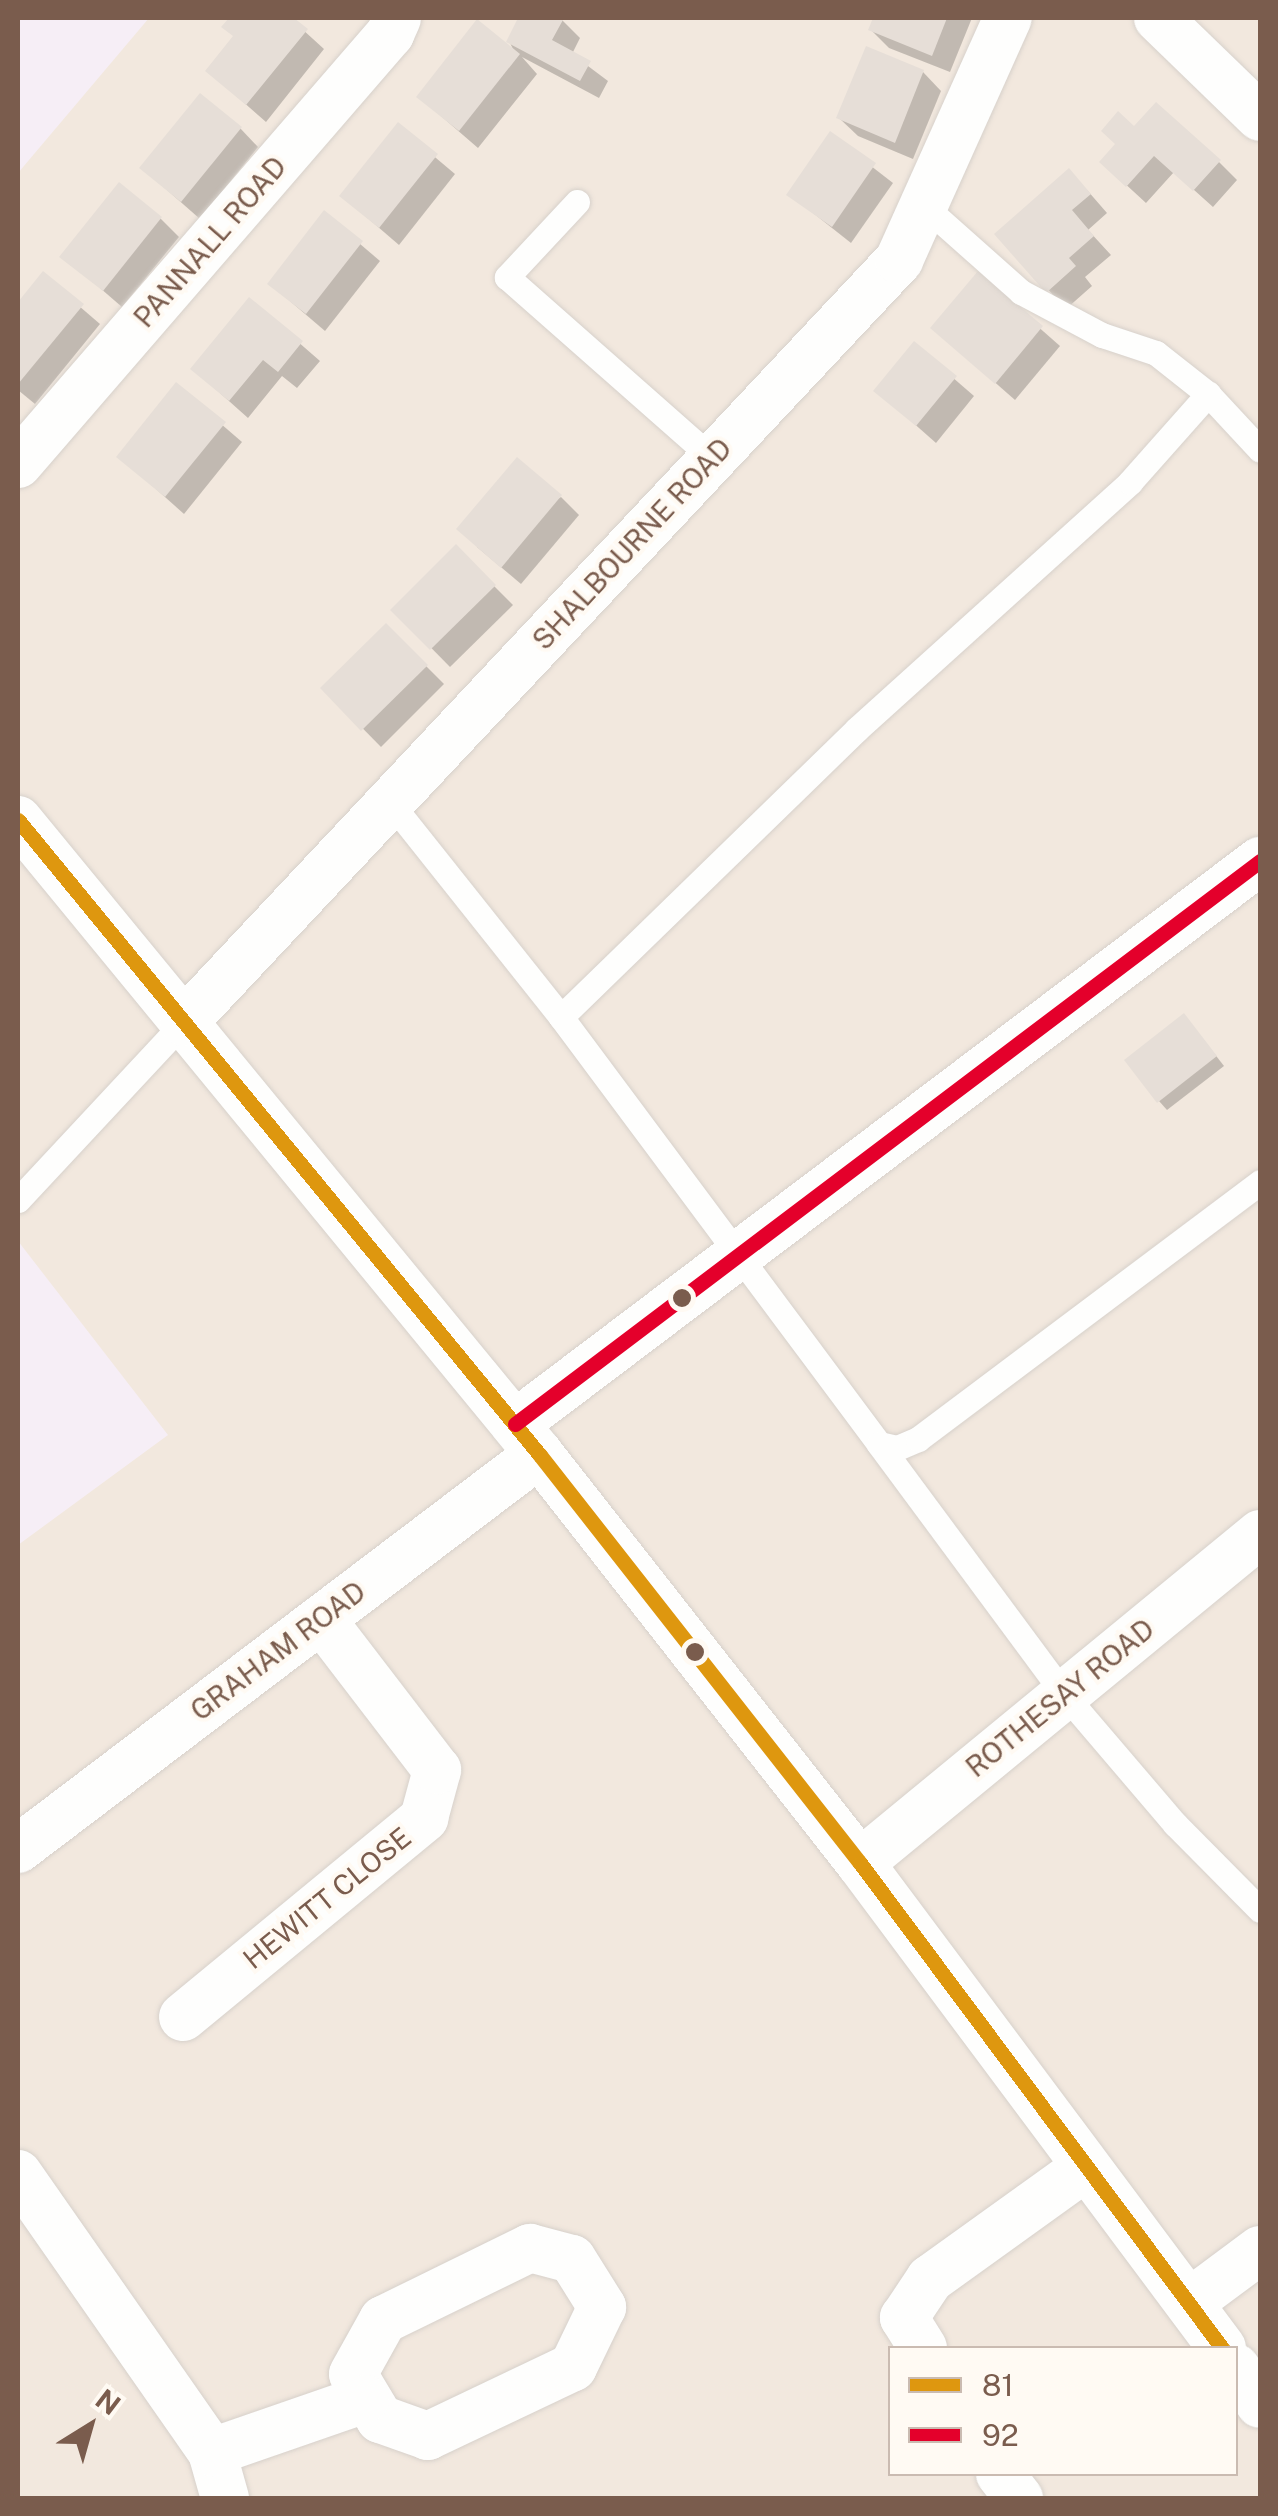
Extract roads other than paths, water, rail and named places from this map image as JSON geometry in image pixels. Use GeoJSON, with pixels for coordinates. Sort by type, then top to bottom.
{"type":"FeatureCollection","features":[{"type":"Feature","properties":{"kind":"street","name":"PANNALL ROAD"},"geometry":{"type":"LineString","coordinates":[[18,464],[390,34],[398,18]]}},
{"type":"Feature","properties":{"kind":"street","name":"SHALBOURNE ROAD"},"geometry":{"type":"LineString","coordinates":[[184,1022],[899,260],[1008,18]]}},
{"type":"Feature","properties":{"kind":"street"},"geometry":{"type":"LineString","coordinates":[[1158,18],[1260,117]]}},
{"type":"Feature","properties":{"kind":"street"},"geometry":{"type":"LineString","coordinates":[[18,820],[527,1439],[860,1863],[1221,2346]]}},
{"type":"Feature","properties":{"kind":"street","name":"GRAHAM ROAD"},"geometry":{"type":"LineString","coordinates":[[18,1848],[321,1618],[737,1257],[1260,860]]}},
{"type":"Feature","properties":{"kind":"street","name":"ROTHESAY ROAD"},"geometry":{"type":"LineString","coordinates":[[860,1863],[1260,1534]]}},
{"type":"Feature","properties":{"kind":"street","name":"HEWITT CLOSE"},"geometry":{"type":"LineString","coordinates":[[183,2017],[424,1818],[437,1770],[321,1618]]}},
{"type":"Feature","properties":{"kind":"street"},"geometry":{"type":"LineString","coordinates":[[922,2346],[904,2318],[930,2279],[1086,2167]]}},
{"type":"Feature","properties":{"kind":"street"},"geometry":{"type":"LineString","coordinates":[[18,2174],[212,2452],[226,2498]]}},
{"type":"Feature","properties":{"kind":"street"},"geometry":{"type":"LineString","coordinates":[[530,2248],[572,2259],[602,2307],[572,2367],[428,2436],[380,2419],[365,2399],[353,2374],[383,2320],[530,2248]]}},
{"type":"Feature","properties":{"kind":"street"},"geometry":{"type":"LineString","coordinates":[[1190,2302],[1260,2250]]}},
{"type":"Feature","properties":{"kind":"street"},"geometry":{"type":"LineString","coordinates":[[1238,2371],[1260,2404]]}},
{"type":"Feature","properties":{"kind":"street"},"geometry":{"type":"LineString","coordinates":[[212,2452],[365,2399]]}},
{"type":"Feature","properties":{"kind":"lane"},"geometry":{"type":"LineString","coordinates":[[577,202],[508,277],[712,458]]}},
{"type":"Feature","properties":{"kind":"lane"},"geometry":{"type":"LineString","coordinates":[[923,205],[1021,292],[1102,335],[1156,352],[1208,394],[1260,450]]}},
{"type":"Feature","properties":{"kind":"lane"},"geometry":{"type":"LineString","coordinates":[[561,1018],[856,728],[1130,482],[1208,394]]}},
{"type":"Feature","properties":{"kind":"lane"},"geometry":{"type":"LineString","coordinates":[[390,802],[561,1018],[1064,1694],[1174,1824],[1260,1910]]}},
{"type":"Feature","properties":{"kind":"lane"},"geometry":{"type":"LineString","coordinates":[[18,1200],[184,1022]]}},
{"type":"Feature","properties":{"kind":"lane"},"geometry":{"type":"LineString","coordinates":[[879,1444],[897,1448],[918,1439],[1260,1182]]}}]}
